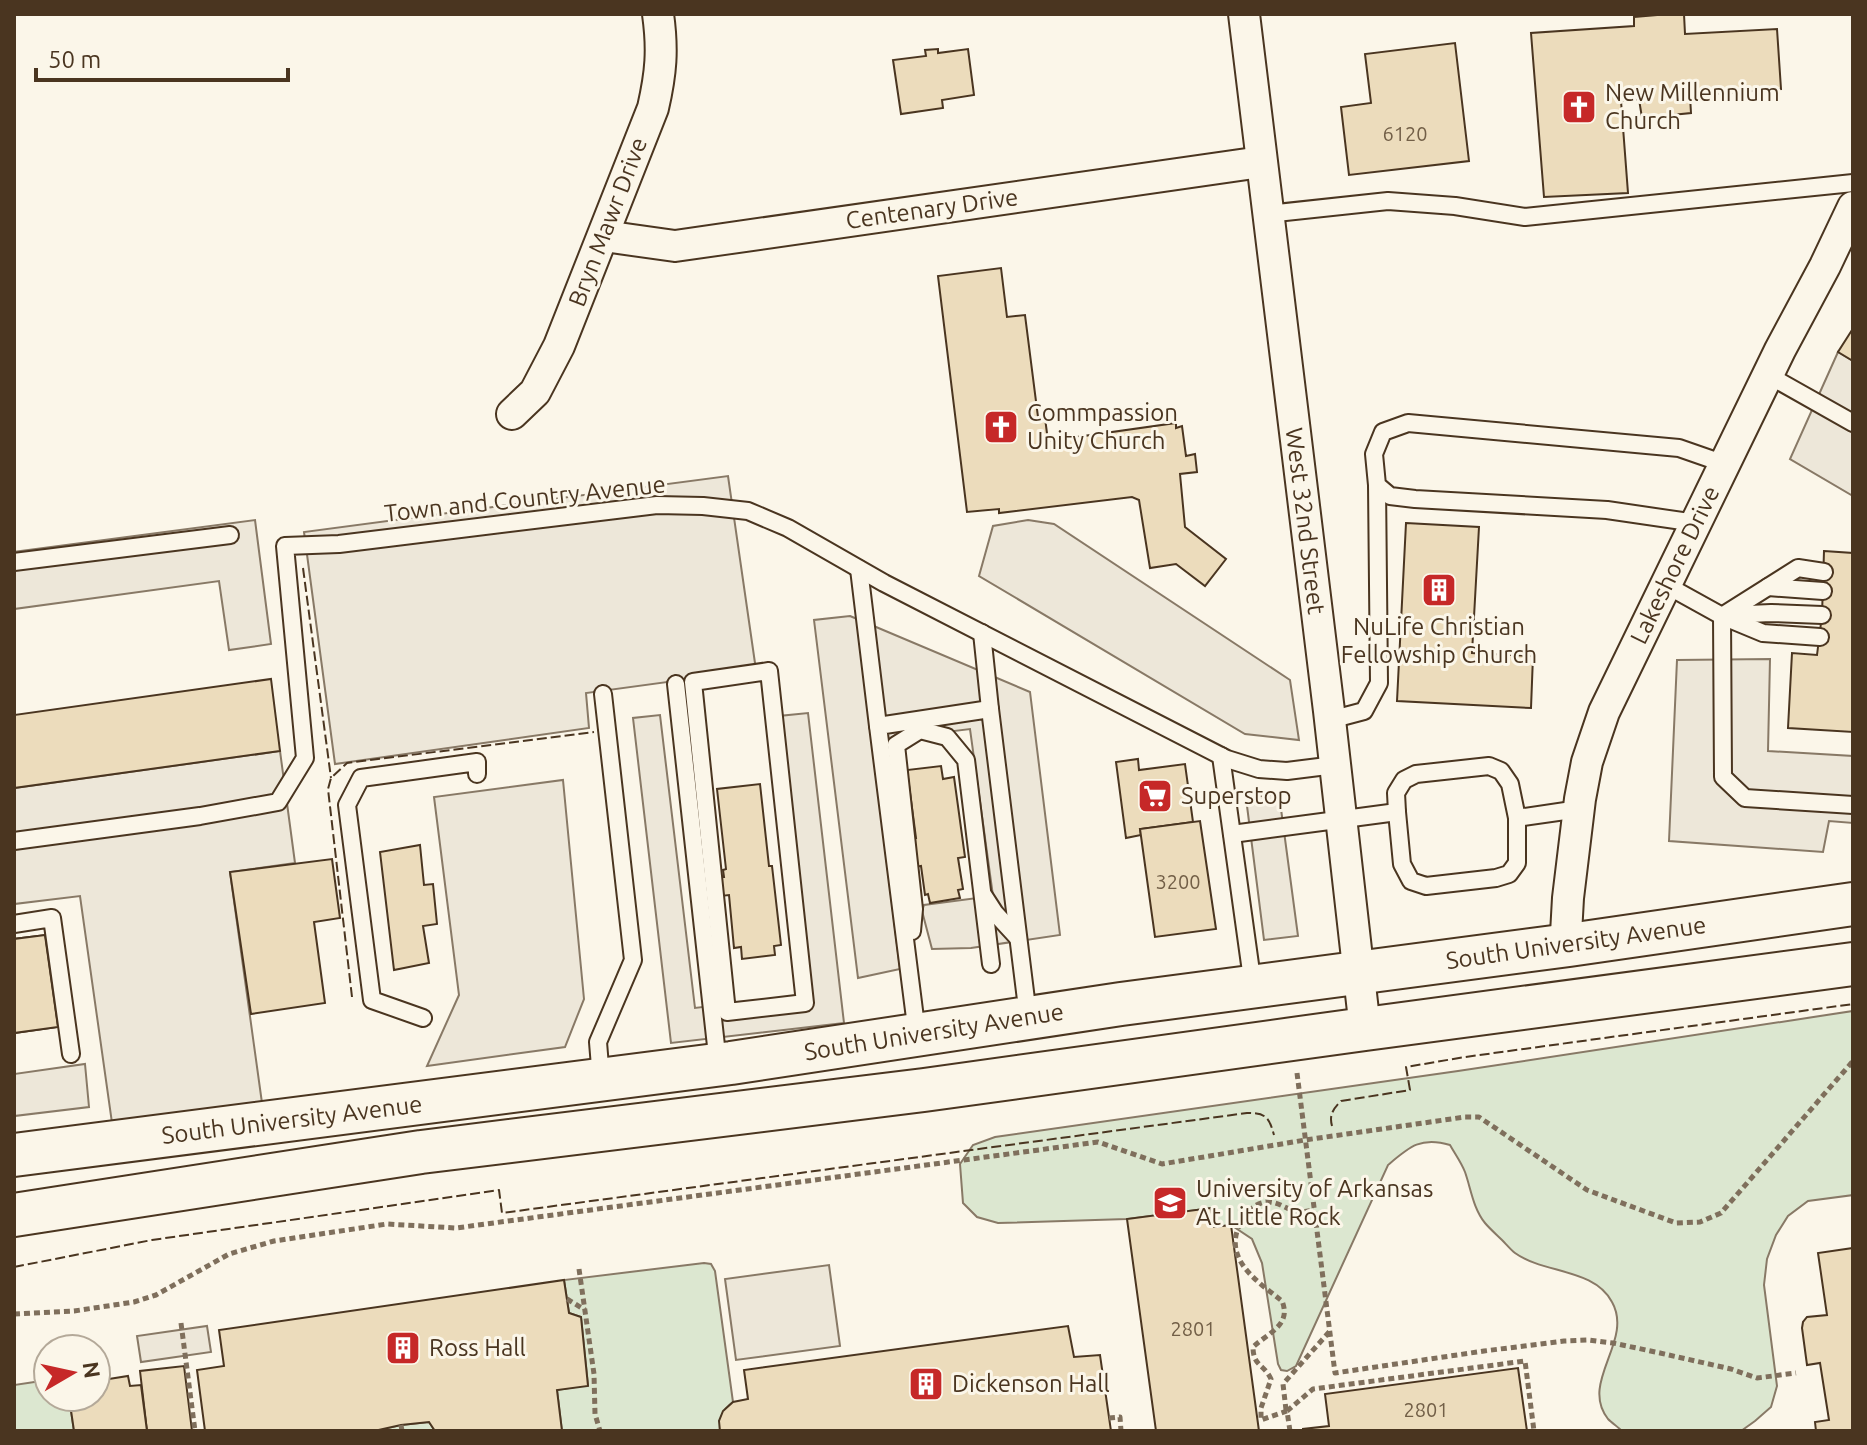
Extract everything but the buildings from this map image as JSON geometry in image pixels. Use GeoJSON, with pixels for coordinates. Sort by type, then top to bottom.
{"type":"FeatureCollection","features":[{"type":"Feature","properties":{"kind":"main road","name":"South University Avenue"},"geometry":{"type":"LineString","coordinates":[[14,1155],[718,1064],[1853,904]]}},
{"type":"Feature","properties":{"kind":"main road","name":"South University Avenue"},"geometry":{"type":"LineString","coordinates":[[14,1215],[435,1150],[924,1090],[1853,964]]}},
{"type":"Feature","properties":{"kind":"street","name":"Bryn Mawr Drive"},"geometry":{"type":"LineString","coordinates":[[512,414],[535,392],[559,346],[653,108],[661,74],[662,39],[658,14]]}},
{"type":"Feature","properties":{"kind":"street","name":"West 32nd Street"},"geometry":{"type":"LineString","coordinates":[[1244,14],[1365,1029]]}},
{"type":"Feature","properties":{"kind":"street","name":"Centenary Drive"},"geometry":{"type":"LineString","coordinates":[[604,236],[675,246],[1261,162]]}},
{"type":"Feature","properties":{"kind":"street","name":"Lakeshore Drive"},"geometry":{"type":"LineString","coordinates":[[1569,945],[1566,934],[1568,898],[1579,809],[1587,762],[1604,712],[1853,207]]}},
{"type":"Feature","properties":{"kind":"lane"},"geometry":{"type":"LineString","coordinates":[[1267,214],[1388,201],[1455,206],[1525,217],[1853,183]]}},
{"type":"Feature","properties":{"kind":"lane"},"geometry":{"type":"LineString","coordinates":[[1768,375],[1853,423]]}},
{"type":"Feature","properties":{"kind":"lane"},"geometry":{"type":"LineString","coordinates":[[1330,720],[1364,711],[1379,683],[1374,454],[1383,432],[1408,423],[1679,448],[1725,464]]}},
{"type":"Feature","properties":{"kind":"lane"},"geometry":{"type":"LineString","coordinates":[[1377,485],[1390,496],[1415,499],[1607,510],[1696,523]]}},
{"type":"Feature","properties":{"kind":"lane","name":"Town and Country Avenue"},"geometry":{"type":"LineString","coordinates":[[14,841],[200,816],[278,802],[305,758],[285,546],[339,544],[657,505],[748,511],[788,528],[859,569],[1221,756],[1259,769],[1287,771],[1335,765]]}},
{"type":"Feature","properties":{"kind":"lane"},"geometry":{"type":"LineString","coordinates":[[14,562],[230,535]]}},
{"type":"Feature","properties":{"kind":"lane"},"geometry":{"type":"LineString","coordinates":[[1722,616],[1798,568],[1824,566]]}},
{"type":"Feature","properties":{"kind":"lane"},"geometry":{"type":"LineString","coordinates":[[859,569],[917,1034]]}},
{"type":"Feature","properties":{"kind":"lane"},"geometry":{"type":"LineString","coordinates":[[1666,585],[1722,616],[1763,633],[1820,637]]}},
{"type":"Feature","properties":{"kind":"lane"},"geometry":{"type":"LineString","coordinates":[[1768,587],[1823,591]]}},
{"type":"Feature","properties":{"kind":"lane"},"geometry":{"type":"LineString","coordinates":[[1722,616],[1771,613],[1822,615]]}},
{"type":"Feature","properties":{"kind":"lane"},"geometry":{"type":"LineString","coordinates":[[1722,616],[1723,777],[1745,798],[1853,805]]}},
{"type":"Feature","properties":{"kind":"lane"},"geometry":{"type":"LineString","coordinates":[[982,633],[1028,1018]]}},
{"type":"Feature","properties":{"kind":"lane"},"geometry":{"type":"LineString","coordinates":[[769,671],[805,1003],[727,1012],[693,682],[769,671]]}},
{"type":"Feature","properties":{"kind":"lane"},"geometry":{"type":"LineString","coordinates":[[676,684],[718,1064]]}},
{"type":"Feature","properties":{"kind":"lane"},"geometry":{"type":"LineString","coordinates":[[601,1079],[598,1042],[633,960],[603,694]]}},
{"type":"Feature","properties":{"kind":"lane"},"geometry":{"type":"LineString","coordinates":[[878,726],[990,709]]}},
{"type":"Feature","properties":{"kind":"lane"},"geometry":{"type":"LineString","coordinates":[[909,965],[914,909],[896,745],[920,730],[947,737],[966,760],[991,964]]}},
{"type":"Feature","properties":{"kind":"lane"},"geometry":{"type":"LineString","coordinates":[[1221,756],[1253,988]]}},
{"type":"Feature","properties":{"kind":"lane"},"geometry":{"type":"LineString","coordinates":[[423,1018],[372,1000],[347,805],[361,778],[477,762],[477,774]]}},
{"type":"Feature","properties":{"kind":"lane"},"geometry":{"type":"LineString","coordinates":[[1489,766],[1501,771],[1510,784],[1517,818],[1517,863],[1509,874],[1426,886],[1411,881],[1402,864],[1396,793],[1404,780],[1416,774],[1489,766]]}},
{"type":"Feature","properties":{"kind":"lane"},"geometry":{"type":"LineString","coordinates":[[1517,818],[1579,809]]}},
{"type":"Feature","properties":{"kind":"lane"},"geometry":{"type":"LineString","coordinates":[[1232,834],[1397,812]]}},
{"type":"Feature","properties":{"kind":"lane"},"geometry":{"type":"LineString","coordinates":[[982,892],[995,913],[1018,938]]}},
{"type":"Feature","properties":{"kind":"lane"},"geometry":{"type":"LineString","coordinates":[[14,924],[52,918],[71,1054]]}},
{"type":"Feature","properties":{"kind":"path"},"geometry":{"type":"LineString","coordinates":[[14,1314],[74,1311],[134,1302],[156,1295],[229,1254],[274,1241],[387,1224],[456,1228],[1098,1142],[1162,1164],[1465,1117],[1479,1117],[1587,1190],[1676,1223],[1700,1222],[1721,1213],[1853,1061]]}},
{"type":"Feature","properties":{"kind":"path"},"geometry":{"type":"LineString","coordinates":[[1310,1071],[1297,1072],[1335,1373],[1484,1351],[1589,1340],[1731,1369],[1757,1378],[1796,1373]]}},
{"type":"Feature","properties":{"kind":"path"},"geometry":{"type":"LineString","coordinates":[[1264,1431],[1261,1408],[1271,1379],[1253,1357],[1253,1347],[1283,1322],[1285,1307],[1244,1268],[1239,1259],[1236,1236],[1246,1214],[1263,1202],[1280,1204],[1297,1212],[1314,1210]]}},
{"type":"Feature","properties":{"kind":"path"},"geometry":{"type":"LineString","coordinates":[[579,1269],[594,1374],[595,1414],[600,1431]]}},
{"type":"Feature","properties":{"kind":"path"},"geometry":{"type":"LineString","coordinates":[[567,1299],[585,1310]]}},
{"type":"Feature","properties":{"kind":"path"},"geometry":{"type":"LineString","coordinates":[[181,1323],[195,1431]]}},
{"type":"Feature","properties":{"kind":"path"},"geometry":{"type":"LineString","coordinates":[[1290,1431],[1283,1384],[1330,1331]]}},
{"type":"Feature","properties":{"kind":"path"},"geometry":{"type":"LineString","coordinates":[[1261,1420],[1287,1411],[1313,1389],[1525,1361],[1534,1431]]}},
{"type":"Feature","properties":{"kind":"path"},"geometry":{"type":"LineString","coordinates":[[1109,1418],[1120,1417],[1121,1431]]}},
{"type":"Feature","properties":{"kind":"green space"},"geometry":{"type":"Polygon","coordinates":[[[1853,1011],[1853,1195],[1808,1201],[1788,1216],[1776,1235],[1767,1259],[1764,1285],[1777,1386],[1771,1407],[1741,1431],[1622,1431],[1608,1419],[1599,1391],[1617,1332],[1617,1317],[1612,1302],[1593,1283],[1515,1253],[1481,1217],[1465,1172],[1450,1145],[1431,1142],[1416,1145],[1388,1165],[1296,1366],[1287,1371],[1281,1370],[1278,1364],[1262,1263],[1252,1239],[1231,1225],[1214,1227],[1211,1208],[1127,1219],[998,1223],[977,1217],[963,1203],[960,1164],[973,1145],[995,1137],[1853,1011]]]}},
{"type":"Feature","properties":{"kind":"green space"},"geometry":{"type":"Polygon","coordinates":[[[711,1264],[715,1271],[733,1402],[722,1415],[720,1431],[562,1431],[557,1390],[588,1385],[581,1317],[569,1313],[564,1280],[711,1264]]]}},
{"type":"Feature","properties":{"kind":"green space"},"geometry":{"type":"Polygon","coordinates":[[[32,1382],[32,1413],[71,1413],[74,1431],[14,1431],[14,1385],[32,1382]]]}},
{"type":"Feature","properties":{"kind":"green space"},"geometry":{"type":"Polygon","coordinates":[[[429,1422],[435,1431],[374,1431],[401,1425],[429,1422]]]}},
{"type":"Feature","properties":{"kind":"shaded area"},"geometry":{"type":"Polygon","coordinates":[[[1838,352],[1853,361],[1853,496],[1790,459],[1838,352]]]}},
{"type":"Feature","properties":{"kind":"shaded area"},"geometry":{"type":"Polygon","coordinates":[[[728,476],[756,670],[586,693],[589,728],[335,764],[304,532],[728,476]]]}},
{"type":"Feature","properties":{"kind":"shaded area"},"geometry":{"type":"Polygon","coordinates":[[[255,520],[271,644],[229,650],[219,581],[14,609],[14,552],[255,520]]]}},
{"type":"Feature","properties":{"kind":"shaded area"},"geometry":{"type":"Polygon","coordinates":[[[1028,520],[1054,524],[1290,680],[1299,740],[1245,734],[979,576],[993,526],[1028,520]]]}},
{"type":"Feature","properties":{"kind":"shaded area"},"geometry":{"type":"Polygon","coordinates":[[[850,616],[1030,692],[1060,935],[971,948],[932,949],[922,911],[924,905],[993,896],[970,729],[872,741],[900,969],[858,978],[814,620],[850,616]]]}},
{"type":"Feature","properties":{"kind":"shaded area"},"geometry":{"type":"Polygon","coordinates":[[[1770,659],[1768,751],[1853,756],[1853,823],[1829,821],[1823,852],[1669,841],[1677,660],[1770,659]]]}},
{"type":"Feature","properties":{"kind":"shaded area"},"geometry":{"type":"Polygon","coordinates":[[[808,713],[844,1023],[671,1043],[633,718],[660,715],[695,1008],[812,994],[779,716],[808,713]]]}},
{"type":"Feature","properties":{"kind":"shaded area"},"geometry":{"type":"Polygon","coordinates":[[[280,751],[295,863],[230,872],[262,1103],[112,1123],[80,896],[14,904],[14,788],[280,751]]]}},
{"type":"Feature","properties":{"kind":"shaded area"},"geometry":{"type":"Polygon","coordinates":[[[563,780],[584,999],[565,1047],[427,1066],[459,995],[434,797],[563,780]]]}},
{"type":"Feature","properties":{"kind":"shaded area"},"geometry":{"type":"Polygon","coordinates":[[[1279,794],[1298,936],[1264,940],[1246,798],[1279,794]]]}},
{"type":"Feature","properties":{"kind":"shaded area"},"geometry":{"type":"Polygon","coordinates":[[[85,1064],[89,1107],[14,1116],[14,1074],[85,1064]]]}},
{"type":"Feature","properties":{"kind":"shaded area"},"geometry":{"type":"Polygon","coordinates":[[[829,1265],[840,1346],[736,1360],[725,1279],[829,1265]]]}},
{"type":"Feature","properties":{"kind":"shaded area"},"geometry":{"type":"Polygon","coordinates":[[[207,1326],[211,1352],[141,1362],[137,1336],[207,1326]]]}},
{"type":"Feature","properties":{"kind":"fence"},"geometry":{"type":"LineString","coordinates":[[303,568],[331,778]]}},
{"type":"Feature","properties":{"kind":"fence"},"geometry":{"type":"LineString","coordinates":[[352,997],[328,789],[331,778],[347,763],[594,732]]}},
{"type":"Feature","properties":{"kind":"fence"},"geometry":{"type":"LineString","coordinates":[[1332,1126],[1332,1112],[1341,1101],[1410,1090],[1406,1067],[1853,1004]]}},
{"type":"Feature","properties":{"kind":"fence"},"geometry":{"type":"LineString","coordinates":[[14,1267],[152,1240],[499,1190],[502,1213],[1247,1113],[1266,1117],[1274,1135]]}},
{"type":"Feature","properties":{"kind":"place","name":"New Millennium Church"},"geometry":{"type":"Point","coordinates":[1579,107]}},
{"type":"Feature","properties":{"kind":"place","name":"Commpassion Unity Church"},"geometry":{"type":"Point","coordinates":[1001,427]}},
{"type":"Feature","properties":{"kind":"place","name":"NuLife Christian Fellowship Church"},"geometry":{"type":"Point","coordinates":[1439,590]}},
{"type":"Feature","properties":{"kind":"place","name":"Superstop"},"geometry":{"type":"Point","coordinates":[1155,796]}},
{"type":"Feature","properties":{"kind":"place","name":"University of Arkansas At Little Rock"},"geometry":{"type":"Point","coordinates":[1170,1203]}},
{"type":"Feature","properties":{"kind":"place","name":"Ross Hall"},"geometry":{"type":"Point","coordinates":[403,1348]}},
{"type":"Feature","properties":{"kind":"place","name":"Dickenson Hall"},"geometry":{"type":"Point","coordinates":[926,1384]}}]}
